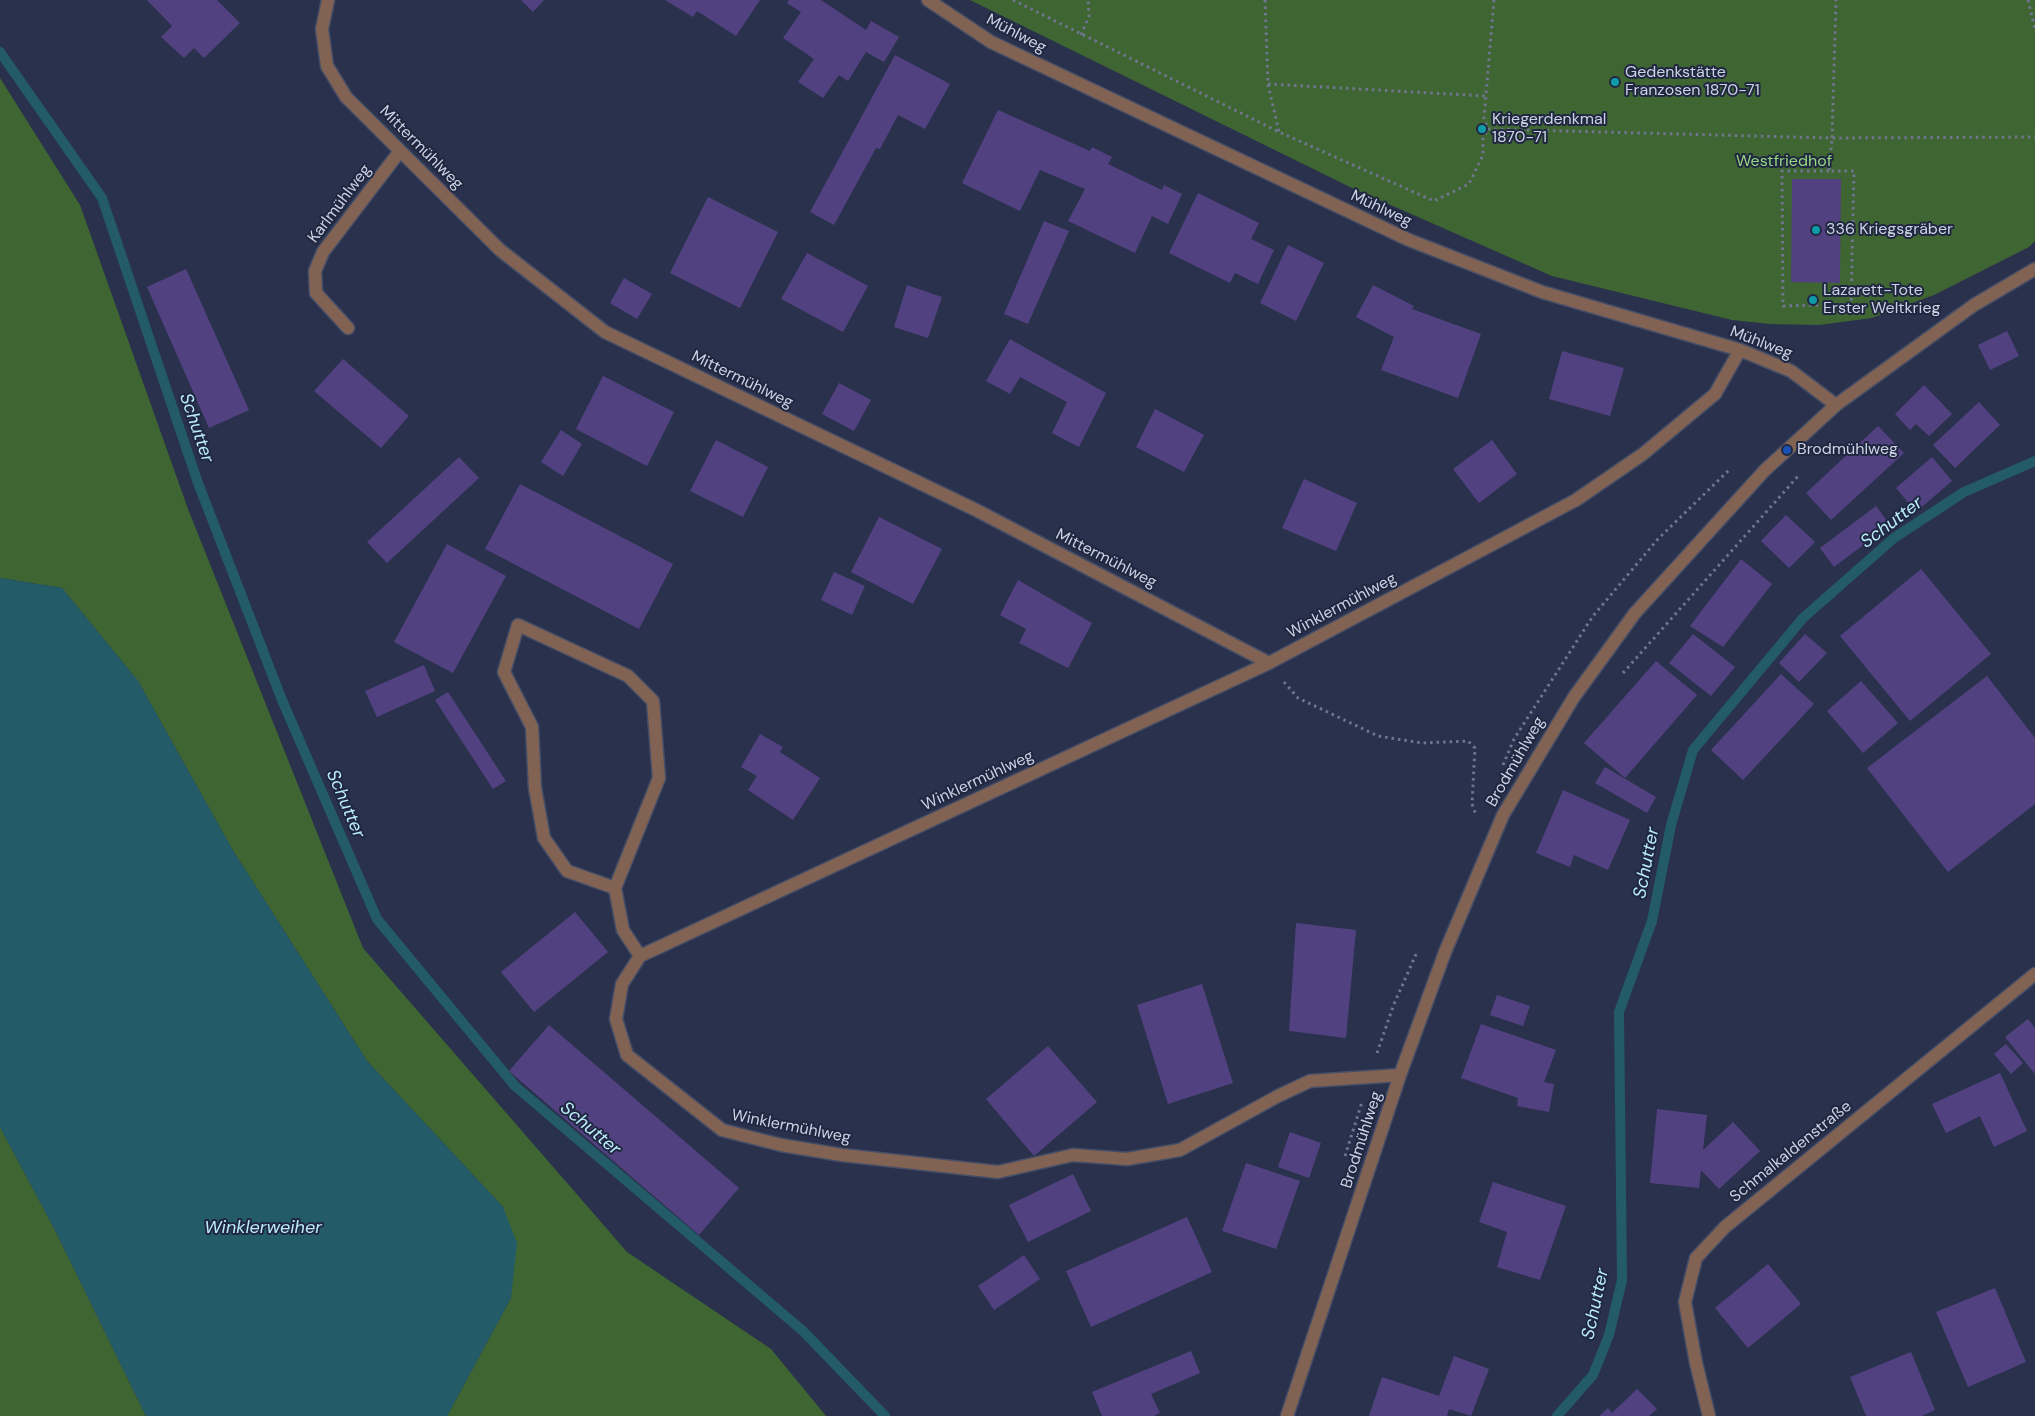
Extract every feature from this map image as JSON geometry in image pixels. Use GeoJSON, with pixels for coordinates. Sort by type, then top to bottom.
{"type":"FeatureCollection","features":[{"type":"Feature","properties":{"kind":"street","name":"Mittermühlweg"},"geometry":{"type":"LineString","coordinates":[[328,0],[322,29],[326,66],[346,97],[500,250],[605,332],[976,510],[1269,663]]}},
{"type":"Feature","properties":{"kind":"street","name":"Mühlweg"},"geometry":{"type":"LineString","coordinates":[[928,0],[991,42],[1409,240],[1542,292],[1740,350],[1791,371],[1836,405]]}},
{"type":"Feature","properties":{"kind":"street","name":"Karlmühlweg"},"geometry":{"type":"LineString","coordinates":[[348,328],[316,293],[315,271],[323,252],[400,151]]}},
{"type":"Feature","properties":{"kind":"street","name":"Brodmühlweg"},"geometry":{"type":"LineString","coordinates":[[1288,1416],[1400,1075],[1445,952],[1503,815],[1574,696],[1636,614],[1765,470],[1836,405],[1974,305],[2035,269]]}},
{"type":"Feature","properties":{"kind":"street","name":"Winklermühlweg"},"geometry":{"type":"LineString","coordinates":[[1400,1075],[1310,1082],[1278,1096],[1180,1150],[1127,1159],[1073,1155],[998,1172],[842,1155],[781,1145],[722,1130],[628,1055],[616,1019],[622,984],[640,956],[1269,663],[1576,500],[1644,454],[1715,394],[1740,350]]}},
{"type":"Feature","properties":{"kind":"street"},"geometry":{"type":"LineString","coordinates":[[615,888],[567,870],[544,838],[535,788],[532,727],[504,672],[518,625],[628,676],[653,702],[659,778],[615,888],[623,930],[640,956]]}},
{"type":"Feature","properties":{"kind":"street","name":"Schmalkaldenstraße"},"geometry":{"type":"LineString","coordinates":[[1709,1416],[1696,1363],[1685,1302],[1696,1258],[1725,1227],[2035,974]]}},
{"type":"Feature","properties":{"kind":"path"},"geometry":{"type":"LineString","coordinates":[[1013,0],[1279,132],[1434,201],[1469,184],[1483,155],[1483,138],[1488,129],[1484,118],[1494,0]]}},
{"type":"Feature","properties":{"kind":"path"},"geometry":{"type":"LineString","coordinates":[[1081,35],[1089,16],[1088,0]]}},
{"type":"Feature","properties":{"kind":"path"},"geometry":{"type":"LineString","coordinates":[[1266,0],[1268,84],[1279,132]]}},
{"type":"Feature","properties":{"kind":"path"},"geometry":{"type":"LineString","coordinates":[[1829,171],[1832,138],[1836,0]]}},
{"type":"Feature","properties":{"kind":"path"},"geometry":{"type":"LineString","coordinates":[[2028,0],[2035,29]]}},
{"type":"Feature","properties":{"kind":"path"},"geometry":{"type":"LineString","coordinates":[[1268,84],[1486,96]]}},
{"type":"Feature","properties":{"kind":"path"},"geometry":{"type":"LineString","coordinates":[[1488,129],[1832,138],[2035,137]]}},
{"type":"Feature","properties":{"kind":"path"},"geometry":{"type":"LineString","coordinates":[[1782,171],[1829,171],[1854,171],[1851,304],[1783,306],[1782,171]]}},
{"type":"Feature","properties":{"kind":"path"},"geometry":{"type":"LineString","coordinates":[[1502,766],[1514,739],[1592,616],[1658,538],[1734,467]]}},
{"type":"Feature","properties":{"kind":"path"},"geometry":{"type":"LineString","coordinates":[[1620,677],[1801,472]]}},
{"type":"Feature","properties":{"kind":"path"},"geometry":{"type":"LineString","coordinates":[[1269,663],[1298,698],[1378,736],[1422,743],[1468,741],[1475,748],[1472,804],[1478,820],[1482,811]]}},
{"type":"Feature","properties":{"kind":"path"},"geometry":{"type":"LineString","coordinates":[[1344,1162],[1369,1077],[1394,1004],[1420,944]]}},
{"type":"Feature","properties":{"kind":"green space","name":"Westfriedhof"},"geometry":{"type":"Polygon","coordinates":[[[970,0],[2035,0],[2035,241],[2029,247],[1934,295],[1872,318],[1819,325],[1770,324],[1732,320],[1552,276],[1352,188],[970,0]]]}},
{"type":"Feature","properties":{"kind":"green space"},"geometry":{"type":"Polygon","coordinates":[[[0,78],[80,205],[188,509],[363,948],[627,1252],[771,1349],[826,1416],[447,1416],[511,1298],[503,1207],[367,1061],[232,849],[138,681],[62,588],[0,578],[0,78]]]}},
{"type":"Feature","properties":{"kind":"green space"},"geometry":{"type":"Polygon","coordinates":[[[0,1127],[56,1232],[146,1416],[0,1416],[0,1127]]]}},
{"type":"Feature","properties":{"kind":"water","name":"Winklerweiher"},"geometry":{"type":"Polygon","coordinates":[[[0,578],[62,588],[138,681],[232,849],[367,1061],[503,1207],[517,1243],[511,1298],[447,1416],[146,1416],[56,1232],[0,1127],[0,578]]]}},
{"type":"Feature","properties":{"kind":"building"},"geometry":{"type":"Polygon","coordinates":[[[147,0],[217,0],[240,23],[204,58],[194,48],[184,58],[161,37],[172,26],[147,0]]]}},
{"type":"Feature","properties":{"kind":"building"},"geometry":{"type":"Polygon","coordinates":[[[521,0],[544,0],[533,12],[521,0]]]}},
{"type":"Feature","properties":{"kind":"building"},"geometry":{"type":"Polygon","coordinates":[[[665,0],[760,0],[736,36],[697,11],[693,17],[665,0]]]}},
{"type":"Feature","properties":{"kind":"building"},"geometry":{"type":"Polygon","coordinates":[[[789,0],[821,0],[866,30],[871,21],[899,37],[884,62],[866,52],[848,81],[839,75],[823,98],[798,82],[814,59],[783,38],[801,12],[787,3],[789,0]]]}},
{"type":"Feature","properties":{"kind":"building"},"geometry":{"type":"Polygon","coordinates":[[[895,55],[950,84],[925,129],[898,115],[880,149],[876,148],[834,225],[810,212],[895,55]]]}},
{"type":"Feature","properties":{"kind":"building"},"geometry":{"type":"Polygon","coordinates":[[[998,110],[1090,151],[1092,147],[1112,157],[1108,164],[1162,190],[1164,185],[1182,194],[1168,224],[1152,216],[1135,253],[1068,221],[1085,189],[1040,170],[1020,211],[962,183],[998,110]]]}},
{"type":"Feature","properties":{"kind":"building","name":"336 Kriegsgräber"},"geometry":{"type":"Polygon","coordinates":[[[1792,179],[1841,179],[1840,283],[1791,282],[1792,179]]]}},
{"type":"Feature","properties":{"kind":"building"},"geometry":{"type":"Polygon","coordinates":[[[1198,193],[1259,223],[1251,239],[1274,250],[1258,284],[1235,273],[1230,283],[1169,253],[1198,193]]]}},
{"type":"Feature","properties":{"kind":"building"},"geometry":{"type":"Polygon","coordinates":[[[708,197],[778,232],[740,308],[670,273],[708,197]]]}},
{"type":"Feature","properties":{"kind":"building"},"geometry":{"type":"Polygon","coordinates":[[[1044,221],[1069,231],[1028,324],[1004,314],[1044,221]]]}},
{"type":"Feature","properties":{"kind":"building"},"geometry":{"type":"Polygon","coordinates":[[[1288,245],[1324,263],[1296,321],[1260,303],[1288,245]]]}},
{"type":"Feature","properties":{"kind":"building"},"geometry":{"type":"Polygon","coordinates":[[[807,253],[868,286],[843,332],[781,299],[807,253]]]}},
{"type":"Feature","properties":{"kind":"building"},"geometry":{"type":"Polygon","coordinates":[[[186,269],[249,410],[209,428],[147,287],[186,269]]]}},
{"type":"Feature","properties":{"kind":"building"},"geometry":{"type":"Polygon","coordinates":[[[624,278],[652,294],[637,319],[610,303],[624,278]]]}},
{"type":"Feature","properties":{"kind":"building"},"geometry":{"type":"Polygon","coordinates":[[[907,285],[942,297],[928,338],[894,327],[907,285]]]}},
{"type":"Feature","properties":{"kind":"building"},"geometry":{"type":"Polygon","coordinates":[[[1373,285],[1414,306],[1412,309],[1481,334],[1458,398],[1381,370],[1394,337],[1356,317],[1373,285]]]}},
{"type":"Feature","properties":{"kind":"building"},"geometry":{"type":"Polygon","coordinates":[[[2007,331],[2019,356],[1990,370],[1978,345],[2007,331]]]}},
{"type":"Feature","properties":{"kind":"building"},"geometry":{"type":"Polygon","coordinates":[[[1010,339],[1106,393],[1079,447],[1052,433],[1067,402],[1020,377],[1010,394],[986,381],[1010,339]]]}},
{"type":"Feature","properties":{"kind":"building"},"geometry":{"type":"Polygon","coordinates":[[[1562,351],[1624,368],[1610,416],[1549,399],[1562,351]]]}},
{"type":"Feature","properties":{"kind":"building"},"geometry":{"type":"Polygon","coordinates":[[[343,359],[409,416],[381,448],[314,391],[343,359]]]}},
{"type":"Feature","properties":{"kind":"building"},"geometry":{"type":"Polygon","coordinates":[[[603,376],[674,412],[647,466],[576,429],[603,376]]]}},
{"type":"Feature","properties":{"kind":"building"},"geometry":{"type":"Polygon","coordinates":[[[839,383],[871,400],[854,431],[822,414],[839,383]]]}},
{"type":"Feature","properties":{"kind":"building"},"geometry":{"type":"Polygon","coordinates":[[[1924,385],[1952,414],[1929,436],[1916,424],[1910,430],[1895,414],[1924,385]]]}},
{"type":"Feature","properties":{"kind":"building"},"geometry":{"type":"Polygon","coordinates":[[[1979,402],[2000,425],[1955,468],[1933,445],[1979,402]]]}},
{"type":"Feature","properties":{"kind":"building"},"geometry":{"type":"Polygon","coordinates":[[[1155,409],[1204,435],[1184,472],[1136,447],[1155,409]]]}},
{"type":"Feature","properties":{"kind":"building"},"geometry":{"type":"Polygon","coordinates":[[[1878,426],[1904,453],[1831,520],[1806,493],[1878,426]]]}},
{"type":"Feature","properties":{"kind":"building"},"geometry":{"type":"Polygon","coordinates":[[[561,430],[582,444],[563,476],[541,462],[561,430]]]}},
{"type":"Feature","properties":{"kind":"building"},"geometry":{"type":"Polygon","coordinates":[[[716,440],[768,467],[743,517],[690,491],[716,440]]]}},
{"type":"Feature","properties":{"kind":"building"},"geometry":{"type":"Polygon","coordinates":[[[1492,440],[1517,474],[1479,503],[1453,469],[1492,440]]]}},
{"type":"Feature","properties":{"kind":"building"},"geometry":{"type":"Polygon","coordinates":[[[459,457],[479,478],[387,563],[367,542],[459,457]]]}},
{"type":"Feature","properties":{"kind":"building"},"geometry":{"type":"Polygon","coordinates":[[[1932,457],[1952,481],[1916,512],[1896,488],[1932,457]]]}},
{"type":"Feature","properties":{"kind":"building"},"geometry":{"type":"Polygon","coordinates":[[[1304,479],[1357,503],[1336,551],[1282,528],[1304,479]]]}},
{"type":"Feature","properties":{"kind":"building"},"geometry":{"type":"Polygon","coordinates":[[[520,484],[673,564],[639,629],[485,549],[520,484]]]}},
{"type":"Feature","properties":{"kind":"building"},"geometry":{"type":"Polygon","coordinates":[[[1876,506],[1890,525],[1834,567],[1820,548],[1876,506]]]}},
{"type":"Feature","properties":{"kind":"building"},"geometry":{"type":"Polygon","coordinates":[[[1786,515],[1815,542],[1789,568],[1761,541],[1786,515]]]}},
{"type":"Feature","properties":{"kind":"building"},"geometry":{"type":"Polygon","coordinates":[[[879,517],[942,549],[913,604],[851,572],[879,517]]]}},
{"type":"Feature","properties":{"kind":"building"},"geometry":{"type":"Polygon","coordinates":[[[447,544],[506,576],[453,673],[394,642],[447,544]]]}},
{"type":"Feature","properties":{"kind":"building"},"geometry":{"type":"Polygon","coordinates":[[[1741,559],[1772,584],[1723,647],[1690,626],[1741,559]]]}},
{"type":"Feature","properties":{"kind":"building"},"geometry":{"type":"Polygon","coordinates":[[[1921,569],[1991,654],[1910,721],[1840,636],[1921,569]]]}},
{"type":"Feature","properties":{"kind":"building"},"geometry":{"type":"Polygon","coordinates":[[[834,572],[865,586],[852,615],[821,600],[834,572]]]}},
{"type":"Feature","properties":{"kind":"building"},"geometry":{"type":"Polygon","coordinates":[[[1018,580],[1092,623],[1068,668],[1019,643],[1026,629],[1000,615],[1018,580]]]}},
{"type":"Feature","properties":{"kind":"building"},"geometry":{"type":"Polygon","coordinates":[[[1693,634],[1735,667],[1711,696],[1669,663],[1693,634]]]}},
{"type":"Feature","properties":{"kind":"building"},"geometry":{"type":"Polygon","coordinates":[[[1805,634],[1827,653],[1799,682],[1779,663],[1805,634]]]}},
{"type":"Feature","properties":{"kind":"building"},"geometry":{"type":"Polygon","coordinates":[[[1656,661],[1697,695],[1625,778],[1584,743],[1656,661]]]}},
{"type":"Feature","properties":{"kind":"building"},"geometry":{"type":"Polygon","coordinates":[[[424,665],[435,691],[377,717],[365,691],[424,665]]]}},
{"type":"Feature","properties":{"kind":"building"},"geometry":{"type":"Polygon","coordinates":[[[1781,674],[1814,704],[1743,780],[1711,750],[1781,674]]]}},
{"type":"Feature","properties":{"kind":"building"},"geometry":{"type":"Polygon","coordinates":[[[1987,676],[2035,738],[2035,804],[1948,872],[1867,768],[1987,676]]]}},
{"type":"Feature","properties":{"kind":"building"},"geometry":{"type":"Polygon","coordinates":[[[1861,681],[1898,723],[1863,753],[1827,711],[1861,681]]]}},
{"type":"Feature","properties":{"kind":"building"},"geometry":{"type":"Polygon","coordinates":[[[448,692],[506,781],[493,789],[435,700],[448,692]]]}},
{"type":"Feature","properties":{"kind":"building"},"geometry":{"type":"Polygon","coordinates":[[[760,734],[783,747],[780,752],[820,778],[793,820],[748,790],[757,776],[741,767],[760,734]]]}},
{"type":"Feature","properties":{"kind":"building"},"geometry":{"type":"Polygon","coordinates":[[[1605,767],[1656,797],[1647,813],[1595,783],[1605,767]]]}},
{"type":"Feature","properties":{"kind":"building"},"geometry":{"type":"Polygon","coordinates":[[[1563,790],[1630,820],[1608,870],[1574,855],[1570,867],[1536,853],[1563,790]]]}},
{"type":"Feature","properties":{"kind":"building"},"geometry":{"type":"Polygon","coordinates":[[[575,912],[608,952],[534,1012],[501,972],[575,912]]]}},
{"type":"Feature","properties":{"kind":"building"},"geometry":{"type":"Polygon","coordinates":[[[1296,923],[1356,930],[1346,1038],[1289,1031],[1296,923]]]}},
{"type":"Feature","properties":{"kind":"building"},"geometry":{"type":"Polygon","coordinates":[[[1202,984],[1233,1083],[1168,1104],[1137,1005],[1202,984]]]}},
{"type":"Feature","properties":{"kind":"building"},"geometry":{"type":"Polygon","coordinates":[[[1497,995],[1530,1006],[1523,1026],[1490,1015],[1497,995]]]}},
{"type":"Feature","properties":{"kind":"building"},"geometry":{"type":"Polygon","coordinates":[[[2028,1019],[2035,1028],[2035,1074],[2005,1037],[2028,1019]]]}},
{"type":"Feature","properties":{"kind":"building"},"geometry":{"type":"Polygon","coordinates":[[[1481,1024],[1556,1050],[1544,1082],[1554,1084],[1549,1112],[1517,1106],[1518,1098],[1461,1078],[1481,1024]]]}},
{"type":"Feature","properties":{"kind":"building"},"geometry":{"type":"Polygon","coordinates":[[[549,1025],[739,1188],[699,1235],[509,1071],[549,1025]]]}},
{"type":"Feature","properties":{"kind":"building"},"geometry":{"type":"Polygon","coordinates":[[[2006,1044],[2023,1063],[2011,1074],[1994,1054],[2006,1044]]]}},
{"type":"Feature","properties":{"kind":"building"},"geometry":{"type":"Polygon","coordinates":[[[1048,1046],[1097,1102],[1034,1156],[986,1099],[1048,1046]]]}},
{"type":"Feature","properties":{"kind":"building"},"geometry":{"type":"Polygon","coordinates":[[[2000,1073],[2027,1131],[1994,1147],[1980,1116],[1946,1133],[1932,1104],[2000,1073]]]}},
{"type":"Feature","properties":{"kind":"building"},"geometry":{"type":"Polygon","coordinates":[[[1657,1109],[1707,1115],[1703,1150],[1733,1122],[1760,1151],[1719,1189],[1701,1170],[1699,1188],[1650,1183],[1657,1109]]]}},
{"type":"Feature","properties":{"kind":"building"},"geometry":{"type":"Polygon","coordinates":[[[1290,1132],[1321,1143],[1309,1178],[1278,1167],[1290,1132]]]}},
{"type":"Feature","properties":{"kind":"building"},"geometry":{"type":"Polygon","coordinates":[[[1246,1163],[1300,1181],[1276,1249],[1222,1231],[1246,1163]]]}},
{"type":"Feature","properties":{"kind":"building"},"geometry":{"type":"Polygon","coordinates":[[[1073,1174],[1091,1211],[1028,1242],[1009,1205],[1073,1174]]]}},
{"type":"Feature","properties":{"kind":"building"},"geometry":{"type":"Polygon","coordinates":[[[1493,1182],[1566,1206],[1540,1280],[1497,1267],[1507,1232],[1479,1222],[1493,1182]]]}},
{"type":"Feature","properties":{"kind":"building"},"geometry":{"type":"Polygon","coordinates":[[[1187,1217],[1212,1272],[1091,1327],[1066,1271],[1187,1217]]]}},
{"type":"Feature","properties":{"kind":"building"},"geometry":{"type":"Polygon","coordinates":[[[1024,1255],[1040,1279],[994,1310],[978,1286],[1024,1255]]]}},
{"type":"Feature","properties":{"kind":"building"},"geometry":{"type":"Polygon","coordinates":[[[1768,1264],[1801,1304],[1748,1348],[1715,1308],[1768,1264]]]}},
{"type":"Feature","properties":{"kind":"building"},"geometry":{"type":"Polygon","coordinates":[[[1995,1288],[2026,1362],[1968,1387],[1936,1312],[1995,1288]]]}},
{"type":"Feature","properties":{"kind":"building"},"geometry":{"type":"Polygon","coordinates":[[[1191,1351],[1200,1373],[1151,1394],[1160,1413],[1154,1416],[1102,1416],[1092,1392],[1191,1351]]]}},
{"type":"Feature","properties":{"kind":"building"},"geometry":{"type":"Polygon","coordinates":[[[1911,1352],[1935,1410],[1922,1416],[1866,1416],[1850,1377],[1911,1352]]]}},
{"type":"Feature","properties":{"kind":"building"},"geometry":{"type":"Polygon","coordinates":[[[1454,1356],[1489,1369],[1471,1416],[1449,1409],[1447,1416],[1369,1416],[1382,1377],[1439,1396],[1454,1356]]]}},
{"type":"Feature","properties":{"kind":"building"},"geometry":{"type":"Polygon","coordinates":[[[1637,1389],[1657,1409],[1649,1416],[1599,1416],[1608,1408],[1612,1413],[1637,1389]]]}},
{"type":"Feature","properties":{"kind":"waterway","name":"Schutter"},"geometry":{"type":"LineString","coordinates":[[0,52],[102,198],[198,483],[282,700],[377,919],[515,1086],[803,1331],[885,1416]]}},
{"type":"Feature","properties":{"kind":"waterway","name":"Schutter"},"geometry":{"type":"LineString","coordinates":[[1557,1416],[1593,1375],[1609,1335],[1622,1280],[1619,1012],[1652,921],[1671,825],[1693,750],[1803,618],[1894,538],[1964,492],[2035,461]]}},
{"type":"Feature","properties":{"kind":"place","name":"Gedenkstätte Franzosen 1870-71"},"geometry":{"type":"Point","coordinates":[1615,82]}},
{"type":"Feature","properties":{"kind":"place","name":"Kriegerdenkmal 1870-71"},"geometry":{"type":"Point","coordinates":[1482,129]}},
{"type":"Feature","properties":{"kind":"place","name":"336 Kriegsgräber"},"geometry":{"type":"Point","coordinates":[1816,230]}},
{"type":"Feature","properties":{"kind":"place","name":"Lazarett-Tote Erster Weltkrieg"},"geometry":{"type":"Point","coordinates":[1813,300]}},
{"type":"Feature","properties":{"kind":"place","name":"Brodmühlweg"},"geometry":{"type":"Point","coordinates":[1787,450]}}]}
